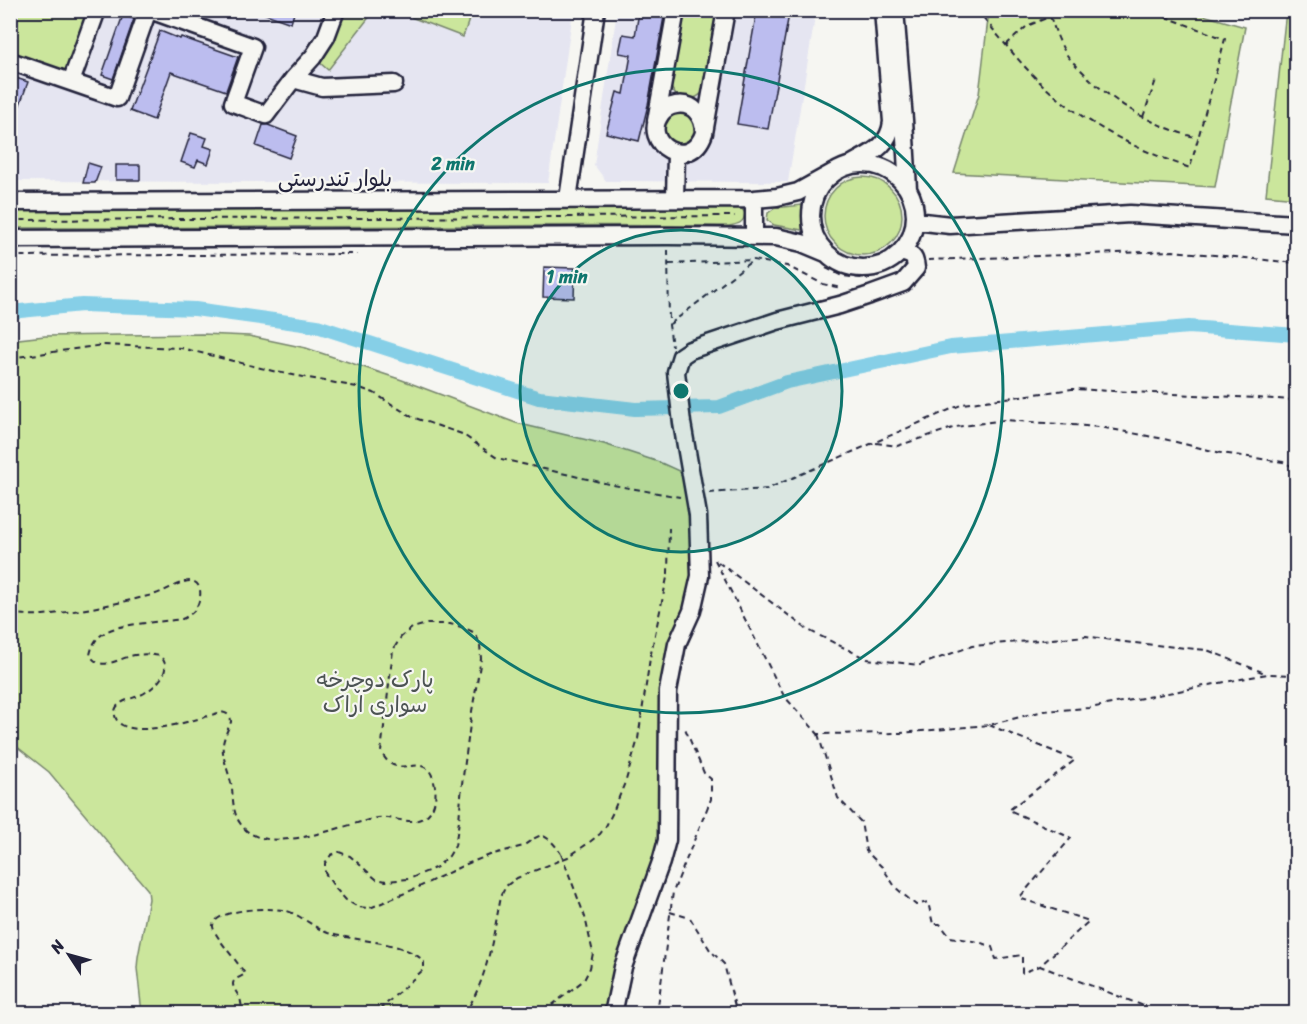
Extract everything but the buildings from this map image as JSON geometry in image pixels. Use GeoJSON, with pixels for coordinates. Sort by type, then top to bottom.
{"type":"FeatureCollection","features":[{"type":"Feature","properties":{"kind":"street"},"geometry":{"type":"LineString","coordinates":[[71,82],[96,10]]}},
{"type":"Feature","properties":{"kind":"street"},"geometry":{"type":"LineString","coordinates":[[10,61],[117,98],[149,10],[253,47],[233,103],[266,115],[313,57],[326,37],[336,10]]}},
{"type":"Feature","properties":{"kind":"street"},"geometry":{"type":"LineString","coordinates":[[568,199],[596,10]]}},
{"type":"Feature","properties":{"kind":"street"},"geometry":{"type":"LineString","coordinates":[[676,10],[656,125],[656,132],[662,146],[676,153],[691,151],[702,140],[726,10]]}},
{"type":"Feature","properties":{"kind":"street"},"geometry":{"type":"LineString","coordinates":[[613,1014],[623,967],[662,862],[667,840],[668,691],[677,644],[692,611],[700,576],[699,527],[676,372],[681,356],[690,350],[777,321],[840,305],[903,283],[916,268],[908,256],[915,221],[914,205],[908,189],[883,10]]}},
{"type":"Feature","properties":{"kind":"street"},"geometry":{"type":"LineString","coordinates":[[895,10],[898,121]]}},
{"type":"Feature","properties":{"kind":"street"},"geometry":{"type":"LineString","coordinates":[[293,79],[322,87],[394,84]]}},
{"type":"Feature","properties":{"kind":"street"},"geometry":{"type":"LineString","coordinates":[[656,125],[658,117],[669,106],[684,104],[698,111],[704,125],[704,133]]}},
{"type":"Feature","properties":{"kind":"street","name":"بلوار تندرستی"},"geometry":{"type":"LineString","coordinates":[[10,202],[754,199],[777,197],[798,192],[880,147],[898,121]]}},
{"type":"Feature","properties":{"kind":"street"},"geometry":{"type":"LineString","coordinates":[[675,199],[676,153]]}},
{"type":"Feature","properties":{"kind":"street"},"geometry":{"type":"LineString","coordinates":[[825,260],[812,226],[811,211],[815,196],[823,183],[842,169],[866,164],[883,167],[897,176],[908,189]]}},
{"type":"Feature","properties":{"kind":"street"},"geometry":{"type":"LineString","coordinates":[[754,199],[754,236]]}},
{"type":"Feature","properties":{"kind":"street"},"geometry":{"type":"LineString","coordinates":[[915,221],[950,225],[1130,214],[1296,224]]}},
{"type":"Feature","properties":{"kind":"street"},"geometry":{"type":"LineString","coordinates":[[10,239],[754,236],[776,237],[802,243],[825,260],[855,268],[872,268],[908,256]]}},
{"type":"Feature","properties":{"kind":"path"},"geometry":{"type":"LineString","coordinates":[[977,10],[1042,84],[1074,111],[1131,145],[1190,168],[1226,39],[1166,16],[1141,10]]}},
{"type":"Feature","properties":{"kind":"path"},"geometry":{"type":"LineString","coordinates":[[1006,45],[1027,26],[1071,10]]}},
{"type":"Feature","properties":{"kind":"path"},"geometry":{"type":"LineString","coordinates":[[1050,16],[1058,39],[1068,57],[1093,83],[1143,117],[1181,134],[1198,138]]}},
{"type":"Feature","properties":{"kind":"path"},"geometry":{"type":"LineString","coordinates":[[1143,117],[1156,80]]}},
{"type":"Feature","properties":{"kind":"path"},"geometry":{"type":"LineString","coordinates":[[10,220],[735,216],[735,199]]}},
{"type":"Feature","properties":{"kind":"path"},"geometry":{"type":"LineString","coordinates":[[908,256],[1173,250],[1296,263]]}},
{"type":"Feature","properties":{"kind":"path"},"geometry":{"type":"LineString","coordinates":[[10,256],[357,254]]}},
{"type":"Feature","properties":{"kind":"path"},"geometry":{"type":"LineString","coordinates":[[673,349],[669,325],[669,264],[753,260],[787,266],[823,284],[842,288]]}},
{"type":"Feature","properties":{"kind":"path"},"geometry":{"type":"LineString","coordinates":[[669,325],[753,260]]}},
{"type":"Feature","properties":{"kind":"path"},"geometry":{"type":"LineString","coordinates":[[825,260],[842,276],[868,279],[877,277]]}},
{"type":"Feature","properties":{"kind":"path"},"geometry":{"type":"LineString","coordinates":[[10,358],[103,345],[182,348],[277,372],[357,387],[374,393],[412,417],[462,434],[497,458],[613,485],[683,498],[695,498],[712,493],[767,489],[963,404],[1072,389],[1296,400]]}},
{"type":"Feature","properties":{"kind":"path"},"geometry":{"type":"LineString","coordinates":[[873,443],[897,446],[956,427],[1004,420],[1100,427],[1221,453],[1283,462],[1296,468]]}},
{"type":"Feature","properties":{"kind":"path"},"geometry":{"type":"LineString","coordinates":[[464,1014],[484,972],[501,896],[506,886],[517,878],[568,857],[600,834],[606,826],[626,780],[638,739],[650,658],[668,573],[669,528]]}},
{"type":"Feature","properties":{"kind":"path"},"geometry":{"type":"LineString","coordinates":[[712,553],[784,696],[819,734],[838,798],[861,822],[866,851],[882,867],[896,888],[916,905],[928,902],[933,924],[940,924],[950,937],[980,942],[992,947],[996,959],[1022,955],[1022,973],[1040,966],[1089,921],[1019,898],[1071,838],[1009,810],[1075,760],[989,725]]}},
{"type":"Feature","properties":{"kind":"path"},"geometry":{"type":"LineString","coordinates":[[716,561],[808,630],[867,659],[920,665],[972,645],[1086,636],[1207,650],[1267,674]]}},
{"type":"Feature","properties":{"kind":"path"},"geometry":{"type":"LineString","coordinates":[[10,614],[40,615],[88,609],[156,595],[184,582],[197,583],[201,589],[200,598],[197,607],[189,615],[182,619],[117,627],[96,639],[90,655],[94,662],[102,664],[137,655],[160,656],[164,660],[165,672],[160,680],[146,693],[120,703],[116,708],[114,714],[120,724],[127,727],[158,728],[221,712],[229,715],[231,722],[223,744],[223,756],[230,776],[234,810],[247,832],[258,837],[281,840],[319,834],[380,818],[417,821],[427,816],[434,807],[436,794],[431,773],[424,767],[416,765],[393,765],[381,752],[393,650],[412,628],[427,624],[450,624],[475,633],[480,644],[481,659],[471,717],[459,820],[454,846],[449,856],[436,867],[409,879],[386,881],[376,879],[350,856],[339,852],[331,855],[325,863],[325,873],[346,900],[358,907],[370,908],[490,855],[523,846],[541,836],[549,838],[556,845],[565,864],[585,917],[593,953],[590,968],[584,980],[551,1006],[546,1014]]}},
{"type":"Feature","properties":{"kind":"path"},"geometry":{"type":"LineString","coordinates":[[819,734],[900,733],[989,725],[1043,711],[1090,708],[1267,674],[1296,675]]}},
{"type":"Feature","properties":{"kind":"path"},"geometry":{"type":"LineString","coordinates":[[657,1014],[673,892],[711,799],[711,779],[704,773],[682,722]]}},
{"type":"Feature","properties":{"kind":"path"},"geometry":{"type":"LineString","coordinates":[[202,1014],[222,1008],[237,1010],[242,1004],[233,982],[245,974],[213,932],[212,926],[215,921],[220,916],[267,909],[277,909],[297,915],[328,933],[400,948],[420,956],[424,962],[424,969],[375,1014]]}},
{"type":"Feature","properties":{"kind":"path"},"geometry":{"type":"LineString","coordinates":[[670,912],[690,918],[710,950],[724,964],[737,1014]]}},
{"type":"Feature","properties":{"kind":"path"},"geometry":{"type":"LineString","coordinates":[[1040,966],[1144,1006],[1136,1014]]}},
{"type":"Feature","properties":{"kind":"shaded area"},"geometry":{"type":"Polygon","coordinates":[[[11,11],[573,11],[548,183],[11,181],[11,11]]]}},
{"type":"Feature","properties":{"kind":"shaded area"},"geometry":{"type":"Polygon","coordinates":[[[617,11],[816,11],[788,182],[606,181],[594,165],[617,11]]]}},
{"type":"Feature","properties":{"kind":"green space"},"geometry":{"type":"Polygon","coordinates":[[[10,11],[87,11],[65,72],[11,52],[10,11]]]}},
{"type":"Feature","properties":{"kind":"green space"},"geometry":{"type":"Polygon","coordinates":[[[345,11],[374,11],[328,70],[319,62],[336,34],[345,11]]]}},
{"type":"Feature","properties":{"kind":"green space"},"geometry":{"type":"Polygon","coordinates":[[[395,11],[472,11],[463,37],[395,11]]]}},
{"type":"Feature","properties":{"kind":"green space"},"geometry":{"type":"Polygon","coordinates":[[[682,11],[719,11],[705,90],[690,99],[680,98],[672,90],[670,84],[682,11]]]}},
{"type":"Feature","properties":{"kind":"green space"},"geometry":{"type":"Polygon","coordinates":[[[989,11],[1189,11],[1245,27],[1215,187],[954,173],[979,94],[989,11]]]}},
{"type":"Feature","properties":{"kind":"green space"},"geometry":{"type":"Polygon","coordinates":[[[1286,11],[1296,11],[1296,198],[1266,195],[1286,11]]]}},
{"type":"Feature","properties":{"kind":"green space"},"geometry":{"type":"Polygon","coordinates":[[[683,110],[697,120],[696,137],[683,147],[667,141],[662,125],[667,115],[683,110]]]}},
{"type":"Feature","properties":{"kind":"green space"},"geometry":{"type":"Polygon","coordinates":[[[863,177],[878,180],[895,194],[902,216],[899,231],[885,248],[863,255],[848,252],[831,238],[824,216],[827,201],[841,184],[863,177]]]}},
{"type":"Feature","properties":{"kind":"green space"},"geometry":{"type":"Polygon","coordinates":[[[802,205],[802,230],[774,225],[767,220],[768,213],[775,208],[802,205]]]}},
{"type":"Feature","properties":{"kind":"green space"},"geometry":{"type":"Polygon","coordinates":[[[738,207],[745,213],[743,219],[738,224],[729,226],[11,228],[10,211],[343,208],[738,207]]]}},
{"type":"Feature","properties":{"kind":"green space","name":"پارک دوچرخه سواری اراک"},"geometry":{"type":"Polygon","coordinates":[[[202,334],[249,336],[306,348],[402,380],[516,423],[604,444],[659,462],[679,471],[705,504],[709,577],[700,614],[686,647],[677,692],[676,841],[670,865],[632,969],[623,1013],[142,1013],[137,968],[149,899],[148,890],[49,772],[11,742],[10,340],[45,336],[202,334]]]}},
{"type":"Feature","properties":{"kind":"waterway"},"geometry":{"type":"LineString","coordinates":[[10,312],[82,305],[195,309],[317,326],[539,398],[635,409],[719,407],[787,382],[951,347],[1189,327],[1296,335]]}}]}
